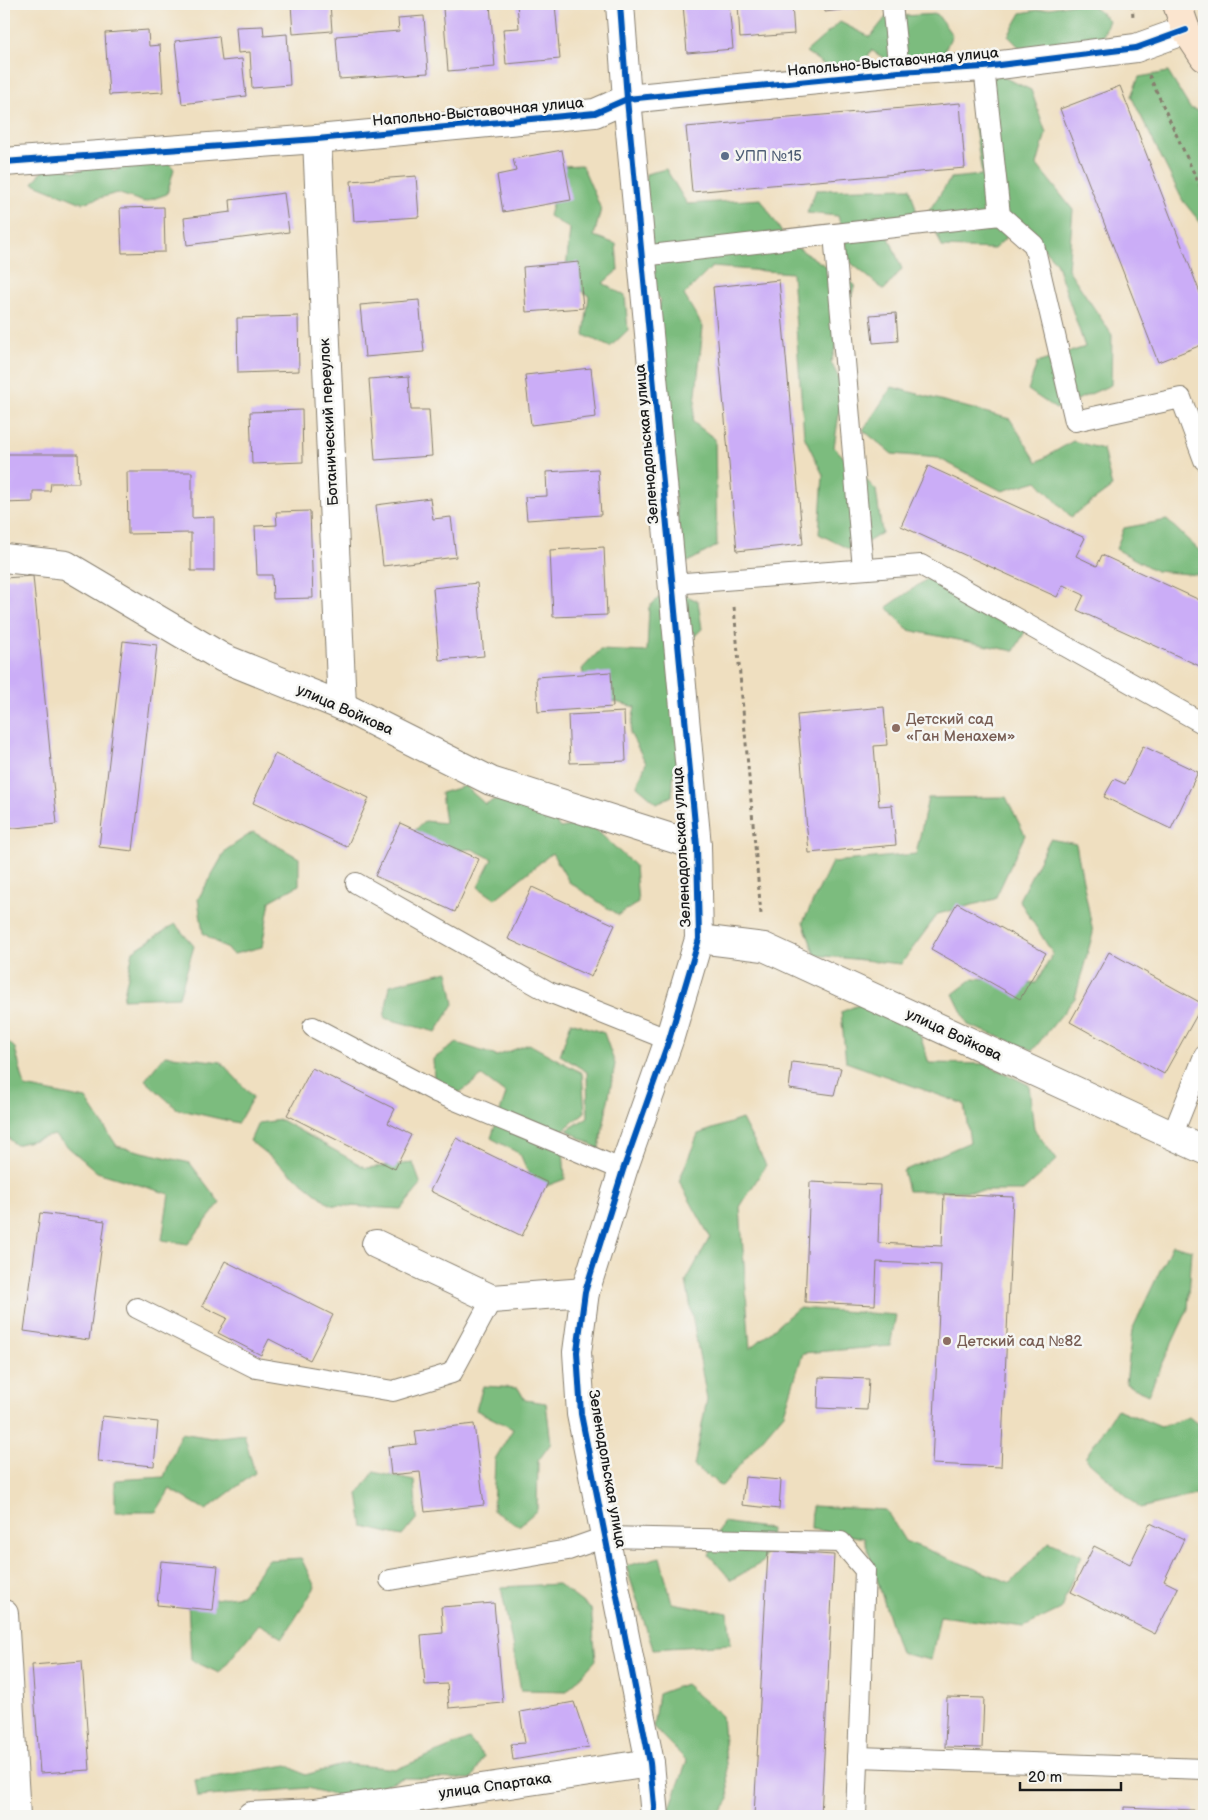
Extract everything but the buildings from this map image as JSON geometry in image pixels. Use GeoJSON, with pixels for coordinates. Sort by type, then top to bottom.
{"type":"FeatureCollection","features":[{"type":"Feature","properties":{"kind":"street","name":"Зеленодольская улица"},"geometry":{"type":"LineString","coordinates":[[620,4],[627,99],[697,846],[699,939],[669,1040],[623,1170],[585,1292],[577,1352],[582,1414],[650,1763],[655,1816]]}},
{"type":"Feature","properties":{"kind":"street"},"geometry":{"type":"LineString","coordinates":[[1177,4],[1186,30],[1204,57]]}},
{"type":"Feature","properties":{"kind":"street","name":"Напольно-Выставочная улица"},"geometry":{"type":"LineString","coordinates":[[4,162],[317,139],[595,113],[627,99],[899,72],[984,67],[1136,48],[1186,30]]}},
{"type":"Feature","properties":{"kind":"street","name":"Ботанический переулок"},"geometry":{"type":"LineString","coordinates":[[317,139],[342,706]]}},
{"type":"Feature","properties":{"kind":"street","name":"улица Войкова"},"geometry":{"type":"LineString","coordinates":[[4,558],[66,565],[223,658],[342,706],[492,781],[697,846]]}},
{"type":"Feature","properties":{"kind":"street","name":"улица Войкова"},"geometry":{"type":"LineString","coordinates":[[699,939],[764,948],[1204,1150]]}},
{"type":"Feature","properties":{"kind":"street"},"geometry":{"type":"LineString","coordinates":[[376,1244],[492,1299],[585,1292]]}},
{"type":"Feature","properties":{"kind":"street"},"geometry":{"type":"LineString","coordinates":[[4,1614],[16,1816]]}},
{"type":"Feature","properties":{"kind":"street","name":"улица Спартака"},"geometry":{"type":"LineString","coordinates":[[251,1816],[314,1814],[650,1763]]}},
{"type":"Feature","properties":{"kind":"lane"},"geometry":{"type":"LineString","coordinates":[[892,4],[899,72]]}},
{"type":"Feature","properties":{"kind":"lane"},"geometry":{"type":"LineString","coordinates":[[984,67],[1000,215],[1034,245],[1075,421],[1181,398],[1204,460]]}},
{"type":"Feature","properties":{"kind":"lane"},"geometry":{"type":"LineString","coordinates":[[642,256],[1000,215]]}},
{"type":"Feature","properties":{"kind":"lane"},"geometry":{"type":"LineString","coordinates":[[834,234],[863,569]]}},
{"type":"Feature","properties":{"kind":"lane"},"geometry":{"type":"LineString","coordinates":[[672,584],[921,565],[1204,724]]}},
{"type":"Feature","properties":{"kind":"lane"},"geometry":{"type":"LineString","coordinates":[[356,883],[549,992],[669,1040]]}},
{"type":"Feature","properties":{"kind":"lane"},"geometry":{"type":"LineString","coordinates":[[313,1027],[436,1092],[623,1170]]}},
{"type":"Feature","properties":{"kind":"lane"},"geometry":{"type":"LineString","coordinates":[[1172,1136],[1204,1056]]}},
{"type":"Feature","properties":{"kind":"lane"},"geometry":{"type":"LineString","coordinates":[[137,1308],[256,1368],[393,1391],[452,1374],[492,1299]]}},
{"type":"Feature","properties":{"kind":"lane"},"geometry":{"type":"LineString","coordinates":[[390,1580],[568,1550],[605,1537],[841,1542],[865,1570],[856,1816]]}},
{"type":"Feature","properties":{"kind":"lane"},"geometry":{"type":"LineString","coordinates":[[858,1757],[1204,1769]]}},
{"type":"Feature","properties":{"kind":"path"},"geometry":{"type":"LineString","coordinates":[[1132,4],[1136,48],[1204,195]]}},
{"type":"Feature","properties":{"kind":"path"},"geometry":{"type":"LineString","coordinates":[[732,580],[764,948]]}},
{"type":"Feature","properties":{"kind":"green space"},"geometry":{"type":"Polygon","coordinates":[[[1073,4],[1090,4],[1109,20],[1099,47],[1026,54],[1008,36],[1021,13],[1073,4]]]}},
{"type":"Feature","properties":{"kind":"green space"},"geometry":{"type":"Polygon","coordinates":[[[937,14],[952,35],[941,59],[893,64],[871,50],[861,72],[835,72],[806,52],[840,22],[870,37],[886,17],[937,14]]]}},
{"type":"Feature","properties":{"kind":"green space"},"geometry":{"type":"Polygon","coordinates":[[[1168,72],[1190,108],[1204,113],[1204,227],[1183,201],[1131,96],[1139,77],[1168,72]]]}},
{"type":"Feature","properties":{"kind":"green space"},"geometry":{"type":"Polygon","coordinates":[[[997,74],[1031,90],[1046,133],[1037,165],[1073,210],[1068,269],[1112,335],[1111,385],[1056,409],[1028,390],[1037,363],[1085,347],[1056,262],[1021,224],[994,249],[942,247],[928,212],[951,178],[982,175],[971,100],[997,74]]]}},
{"type":"Feature","properties":{"kind":"green space"},"geometry":{"type":"Polygon","coordinates":[[[160,152],[174,169],[167,194],[144,202],[117,193],[82,203],[33,183],[49,162],[75,172],[94,161],[116,171],[125,156],[160,152]]]}},
{"type":"Feature","properties":{"kind":"green space"},"geometry":{"type":"Polygon","coordinates":[[[582,165],[601,209],[594,236],[616,244],[618,270],[603,283],[625,296],[628,330],[610,347],[584,335],[589,296],[565,280],[570,229],[549,216],[562,166],[582,165]]]}},
{"type":"Feature","properties":{"kind":"green space"},"geometry":{"type":"Polygon","coordinates":[[[666,169],[687,204],[761,199],[787,241],[855,285],[831,362],[843,387],[834,447],[876,490],[882,533],[853,551],[819,534],[823,475],[804,436],[792,273],[712,267],[684,295],[703,327],[693,422],[715,439],[717,546],[684,564],[652,330],[661,300],[637,274],[646,174],[666,169]]]}},
{"type":"Feature","properties":{"kind":"green space"},"geometry":{"type":"Polygon","coordinates":[[[910,188],[917,213],[883,223],[902,269],[884,290],[850,262],[838,216],[807,213],[816,190],[910,188]]]}},
{"type":"Feature","properties":{"kind":"green space"},"geometry":{"type":"Polygon","coordinates":[[[892,387],[1010,419],[1037,462],[1073,441],[1103,449],[1112,487],[1071,517],[1037,481],[1002,491],[938,458],[892,454],[863,430],[892,387]]]}},
{"type":"Feature","properties":{"kind":"green space"},"geometry":{"type":"Polygon","coordinates":[[[1167,520],[1204,555],[1204,579],[1199,575],[1156,571],[1116,549],[1124,528],[1167,520]]]}},
{"type":"Feature","properties":{"kind":"green space"},"geometry":{"type":"Polygon","coordinates":[[[927,579],[1026,630],[1014,651],[908,630],[887,607],[927,579]]]}},
{"type":"Feature","properties":{"kind":"green space"},"geometry":{"type":"Polygon","coordinates":[[[669,588],[698,601],[702,629],[676,654],[697,746],[674,766],[672,796],[657,803],[637,786],[646,763],[630,733],[635,707],[588,695],[582,669],[600,650],[647,652],[649,607],[669,588]]]}},
{"type":"Feature","properties":{"kind":"green space"},"geometry":{"type":"Polygon","coordinates":[[[465,786],[485,804],[507,794],[547,809],[560,828],[589,823],[635,866],[638,903],[618,915],[569,882],[552,853],[495,899],[478,887],[492,859],[472,849],[427,853],[411,834],[425,821],[445,823],[441,793],[465,786]]]}},
{"type":"Feature","properties":{"kind":"green space"},"geometry":{"type":"Polygon","coordinates":[[[1006,797],[1025,835],[995,899],[938,914],[901,964],[815,955],[803,922],[832,862],[916,854],[928,798],[1006,797]]]}},
{"type":"Feature","properties":{"kind":"green space"},"geometry":{"type":"Polygon","coordinates":[[[253,832],[299,858],[299,885],[270,901],[262,947],[234,954],[203,933],[198,899],[226,850],[253,832]]]}},
{"type":"Feature","properties":{"kind":"green space"},"geometry":{"type":"Polygon","coordinates":[[[1050,839],[1076,844],[1093,933],[1075,998],[1033,1050],[968,1025],[953,994],[974,978],[1036,983],[1053,954],[1019,900],[1050,839]]]}},
{"type":"Feature","properties":{"kind":"green space"},"geometry":{"type":"Polygon","coordinates":[[[175,924],[194,946],[179,997],[123,999],[133,951],[175,924]]]}},
{"type":"Feature","properties":{"kind":"green space"},"geometry":{"type":"Polygon","coordinates":[[[448,971],[454,1004],[436,1032],[384,1018],[390,985],[448,971]]]}},
{"type":"Feature","properties":{"kind":"green space"},"geometry":{"type":"Polygon","coordinates":[[[873,999],[915,1020],[929,1063],[986,1064],[1029,1085],[1034,1129],[1057,1160],[1023,1191],[908,1191],[903,1171],[970,1142],[964,1104],[846,1062],[841,1012],[873,999]]]}},
{"type":"Feature","properties":{"kind":"green space"},"geometry":{"type":"Polygon","coordinates":[[[571,1022],[604,1033],[615,1064],[599,1149],[567,1130],[588,1117],[587,1072],[560,1055],[571,1022]]]}},
{"type":"Feature","properties":{"kind":"green space"},"geometry":{"type":"Polygon","coordinates":[[[4,1038],[15,1048],[25,1087],[86,1099],[117,1146],[190,1163],[220,1203],[188,1244],[162,1240],[169,1194],[97,1172],[54,1135],[15,1145],[4,1133],[4,1038]]]}},
{"type":"Feature","properties":{"kind":"green space"},"geometry":{"type":"Polygon","coordinates":[[[457,1043],[497,1056],[529,1044],[582,1073],[585,1112],[562,1131],[565,1179],[536,1190],[520,1154],[491,1138],[506,1094],[482,1076],[459,1093],[434,1080],[433,1059],[457,1043]]]}},
{"type":"Feature","properties":{"kind":"green space"},"geometry":{"type":"Polygon","coordinates":[[[165,1055],[221,1062],[253,1097],[238,1123],[177,1109],[145,1080],[165,1055]]]}},
{"type":"Feature","properties":{"kind":"green space"},"geometry":{"type":"Polygon","coordinates":[[[742,1119],[766,1165],[740,1207],[750,1349],[798,1308],[896,1315],[890,1346],[803,1353],[784,1413],[722,1486],[694,1466],[707,1399],[686,1281],[710,1237],[679,1181],[698,1134],[742,1119]]]}},
{"type":"Feature","properties":{"kind":"green space"},"geometry":{"type":"Polygon","coordinates":[[[281,1120],[366,1168],[413,1163],[421,1185],[401,1209],[331,1205],[250,1141],[258,1123],[281,1120]]]}},
{"type":"Feature","properties":{"kind":"green space"},"geometry":{"type":"Polygon","coordinates":[[[1172,1245],[1192,1250],[1188,1309],[1148,1395],[1126,1384],[1132,1330],[1172,1245]]]}},
{"type":"Feature","properties":{"kind":"green space"},"geometry":{"type":"Polygon","coordinates":[[[483,1386],[518,1388],[525,1400],[546,1403],[551,1443],[538,1461],[537,1510],[519,1526],[493,1511],[495,1459],[513,1429],[476,1410],[483,1386]]]}},
{"type":"Feature","properties":{"kind":"green space"},"geometry":{"type":"Polygon","coordinates":[[[1117,1409],[1161,1427],[1189,1417],[1204,1429],[1204,1493],[1140,1508],[1085,1458],[1117,1409]]]}},
{"type":"Feature","properties":{"kind":"green space"},"geometry":{"type":"Polygon","coordinates":[[[181,1433],[212,1438],[244,1434],[255,1473],[206,1510],[170,1489],[156,1512],[115,1512],[115,1480],[164,1477],[181,1433]]]}},
{"type":"Feature","properties":{"kind":"green space"},"geometry":{"type":"Polygon","coordinates":[[[374,1472],[414,1481],[417,1518],[402,1536],[363,1527],[358,1494],[374,1472]]]}},
{"type":"Feature","properties":{"kind":"green space"},"geometry":{"type":"Polygon","coordinates":[[[812,1506],[886,1510],[905,1541],[1011,1583],[1049,1542],[1081,1555],[1061,1609],[1024,1627],[940,1616],[931,1660],[900,1653],[864,1538],[811,1529],[812,1506]]]}},
{"type":"Feature","properties":{"kind":"green space"},"geometry":{"type":"Polygon","coordinates":[[[723,1522],[771,1529],[763,1562],[731,1580],[709,1555],[723,1522]]]}},
{"type":"Feature","properties":{"kind":"green space"},"geometry":{"type":"Polygon","coordinates":[[[660,1557],[672,1603],[728,1613],[731,1644],[653,1649],[626,1566],[660,1557]]]}},
{"type":"Feature","properties":{"kind":"green space"},"geometry":{"type":"Polygon","coordinates":[[[301,1558],[315,1587],[283,1638],[259,1624],[219,1673],[191,1660],[188,1603],[242,1595],[268,1560],[301,1558]]]}},
{"type":"Feature","properties":{"kind":"green space"},"geometry":{"type":"Polygon","coordinates":[[[558,1584],[591,1609],[596,1660],[567,1691],[521,1690],[501,1587],[558,1584]]]}},
{"type":"Feature","properties":{"kind":"green space"},"geometry":{"type":"Polygon","coordinates":[[[685,1684],[722,1716],[729,1799],[718,1816],[667,1816],[687,1761],[653,1727],[658,1694],[685,1684]]]}},
{"type":"Feature","properties":{"kind":"green space"},"geometry":{"type":"Polygon","coordinates":[[[469,1739],[484,1757],[472,1779],[403,1778],[348,1799],[308,1788],[198,1797],[195,1780],[287,1765],[305,1775],[346,1764],[397,1769],[469,1739]]]}},
{"type":"Feature","properties":{"kind":"cycle path"},"geometry":{"type":"LineString","coordinates":[[620,4],[627,99],[697,846],[699,939],[669,1040],[623,1170],[585,1292],[577,1352],[581,1414],[650,1763],[655,1816]]}},
{"type":"Feature","properties":{"kind":"cycle path"},"geometry":{"type":"LineString","coordinates":[[4,162],[317,139],[595,113],[627,99],[899,72],[984,67],[1136,48],[1186,30]]}},
{"type":"Feature","properties":{"kind":"place","name":"УПП №15"},"geometry":{"type":"Point","coordinates":[725,156]}},
{"type":"Feature","properties":{"kind":"place","name":"Детский сад «Ган Менахем»"},"geometry":{"type":"Point","coordinates":[896,728]}},
{"type":"Feature","properties":{"kind":"place","name":"Детский сад №82"},"geometry":{"type":"Point","coordinates":[947,1341]}}]}
